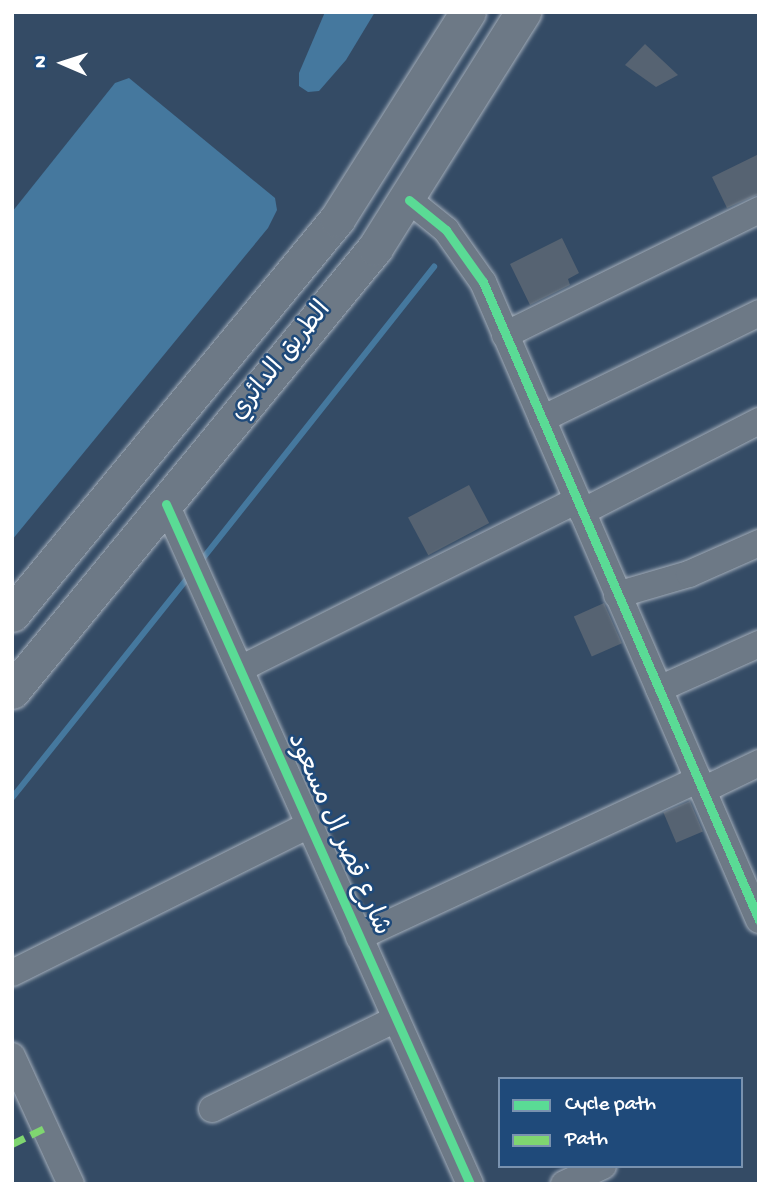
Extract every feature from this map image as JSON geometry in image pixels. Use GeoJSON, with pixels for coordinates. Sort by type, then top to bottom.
{"type":"FeatureCollection","features":[{"type":"Feature","properties":{"kind":"main road","name":"الطريق الدائري"},"geometry":{"type":"LineString","coordinates":[[12,614],[337,219],[468,12]]}},
{"type":"Feature","properties":{"kind":"main road","name":"الطريق الدائري"},"geometry":{"type":"LineString","coordinates":[[12,691],[166,504],[409,200],[523,12]]}},
{"type":"Feature","properties":{"kind":"street"},"geometry":{"type":"LineString","coordinates":[[409,200],[446,230],[472,262],[700,785],[751,878],[759,920]]}},
{"type":"Feature","properties":{"kind":"street"},"geometry":{"type":"LineString","coordinates":[[505,335],[759,210]]}},
{"type":"Feature","properties":{"kind":"street"},"geometry":{"type":"LineString","coordinates":[[542,419],[759,313]]}},
{"type":"Feature","properties":{"kind":"street"},"geometry":{"type":"LineString","coordinates":[[240,669],[759,421]]}},
{"type":"Feature","properties":{"kind":"street","name":"شارع قصر ال مسعود"},"geometry":{"type":"LineString","coordinates":[[166,504],[470,1184]]}},
{"type":"Feature","properties":{"kind":"street"},"geometry":{"type":"LineString","coordinates":[[617,595],[689,574],[759,543]]}},
{"type":"Feature","properties":{"kind":"street"},"geometry":{"type":"LineString","coordinates":[[659,689],[759,644]]}},
{"type":"Feature","properties":{"kind":"street"},"geometry":{"type":"LineString","coordinates":[[359,937],[700,785],[759,763]]}},
{"type":"Feature","properties":{"kind":"street"},"geometry":{"type":"LineString","coordinates":[[12,973],[309,825]]}},
{"type":"Feature","properties":{"kind":"street"},"geometry":{"type":"LineString","coordinates":[[212,1109],[396,1019]]}},
{"type":"Feature","properties":{"kind":"street"},"geometry":{"type":"LineString","coordinates":[[12,1056],[71,1184]]}},
{"type":"Feature","properties":{"kind":"street"},"geometry":{"type":"LineString","coordinates":[[564,1184],[599,1168]]}},
{"type":"Feature","properties":{"kind":"water"},"geometry":{"type":"Polygon","coordinates":[[[325,12],[375,12],[346,60],[319,91],[308,92],[299,86],[299,73],[325,12]]]}},
{"type":"Feature","properties":{"kind":"water"},"geometry":{"type":"Polygon","coordinates":[[[129,78],[275,198],[277,210],[268,228],[12,540],[12,212],[115,83],[129,78]]]}},
{"type":"Feature","properties":{"kind":"building"},"geometry":{"type":"Polygon","coordinates":[[[645,44],[678,75],[656,87],[625,65],[645,44]]]}},
{"type":"Feature","properties":{"kind":"building"},"geometry":{"type":"Polygon","coordinates":[[[759,154],[759,194],[727,208],[712,177],[759,154]]]}},
{"type":"Feature","properties":{"kind":"building"},"geometry":{"type":"Polygon","coordinates":[[[562,238],[579,273],[568,279],[570,285],[530,305],[510,264],[562,238]]]}},
{"type":"Feature","properties":{"kind":"building"},"geometry":{"type":"Polygon","coordinates":[[[469,485],[489,523],[428,555],[408,517],[469,485]]]}},
{"type":"Feature","properties":{"kind":"building"},"geometry":{"type":"Polygon","coordinates":[[[604,603],[622,643],[592,657],[574,616],[604,603]]]}},
{"type":"Feature","properties":{"kind":"building"},"geometry":{"type":"Polygon","coordinates":[[[690,801],[703,831],[676,843],[663,812],[690,801]]]}},
{"type":"Feature","properties":{"kind":"waterway"},"geometry":{"type":"LineString","coordinates":[[200,562],[434,267]]}},
{"type":"Feature","properties":{"kind":"waterway"},"geometry":{"type":"LineString","coordinates":[[12,798],[189,576]]}},
{"type":"Feature","properties":{"kind":"marked path"},"geometry":{"type":"LineString","coordinates":[[12,1144],[47,1127]]}},
{"type":"Feature","properties":{"kind":"cycle path"},"geometry":{"type":"LineString","coordinates":[[409,200],[446,230],[483,282],[759,920]]}},
{"type":"Feature","properties":{"kind":"cycle path"},"geometry":{"type":"LineString","coordinates":[[166,504],[470,1184]]}}]}
